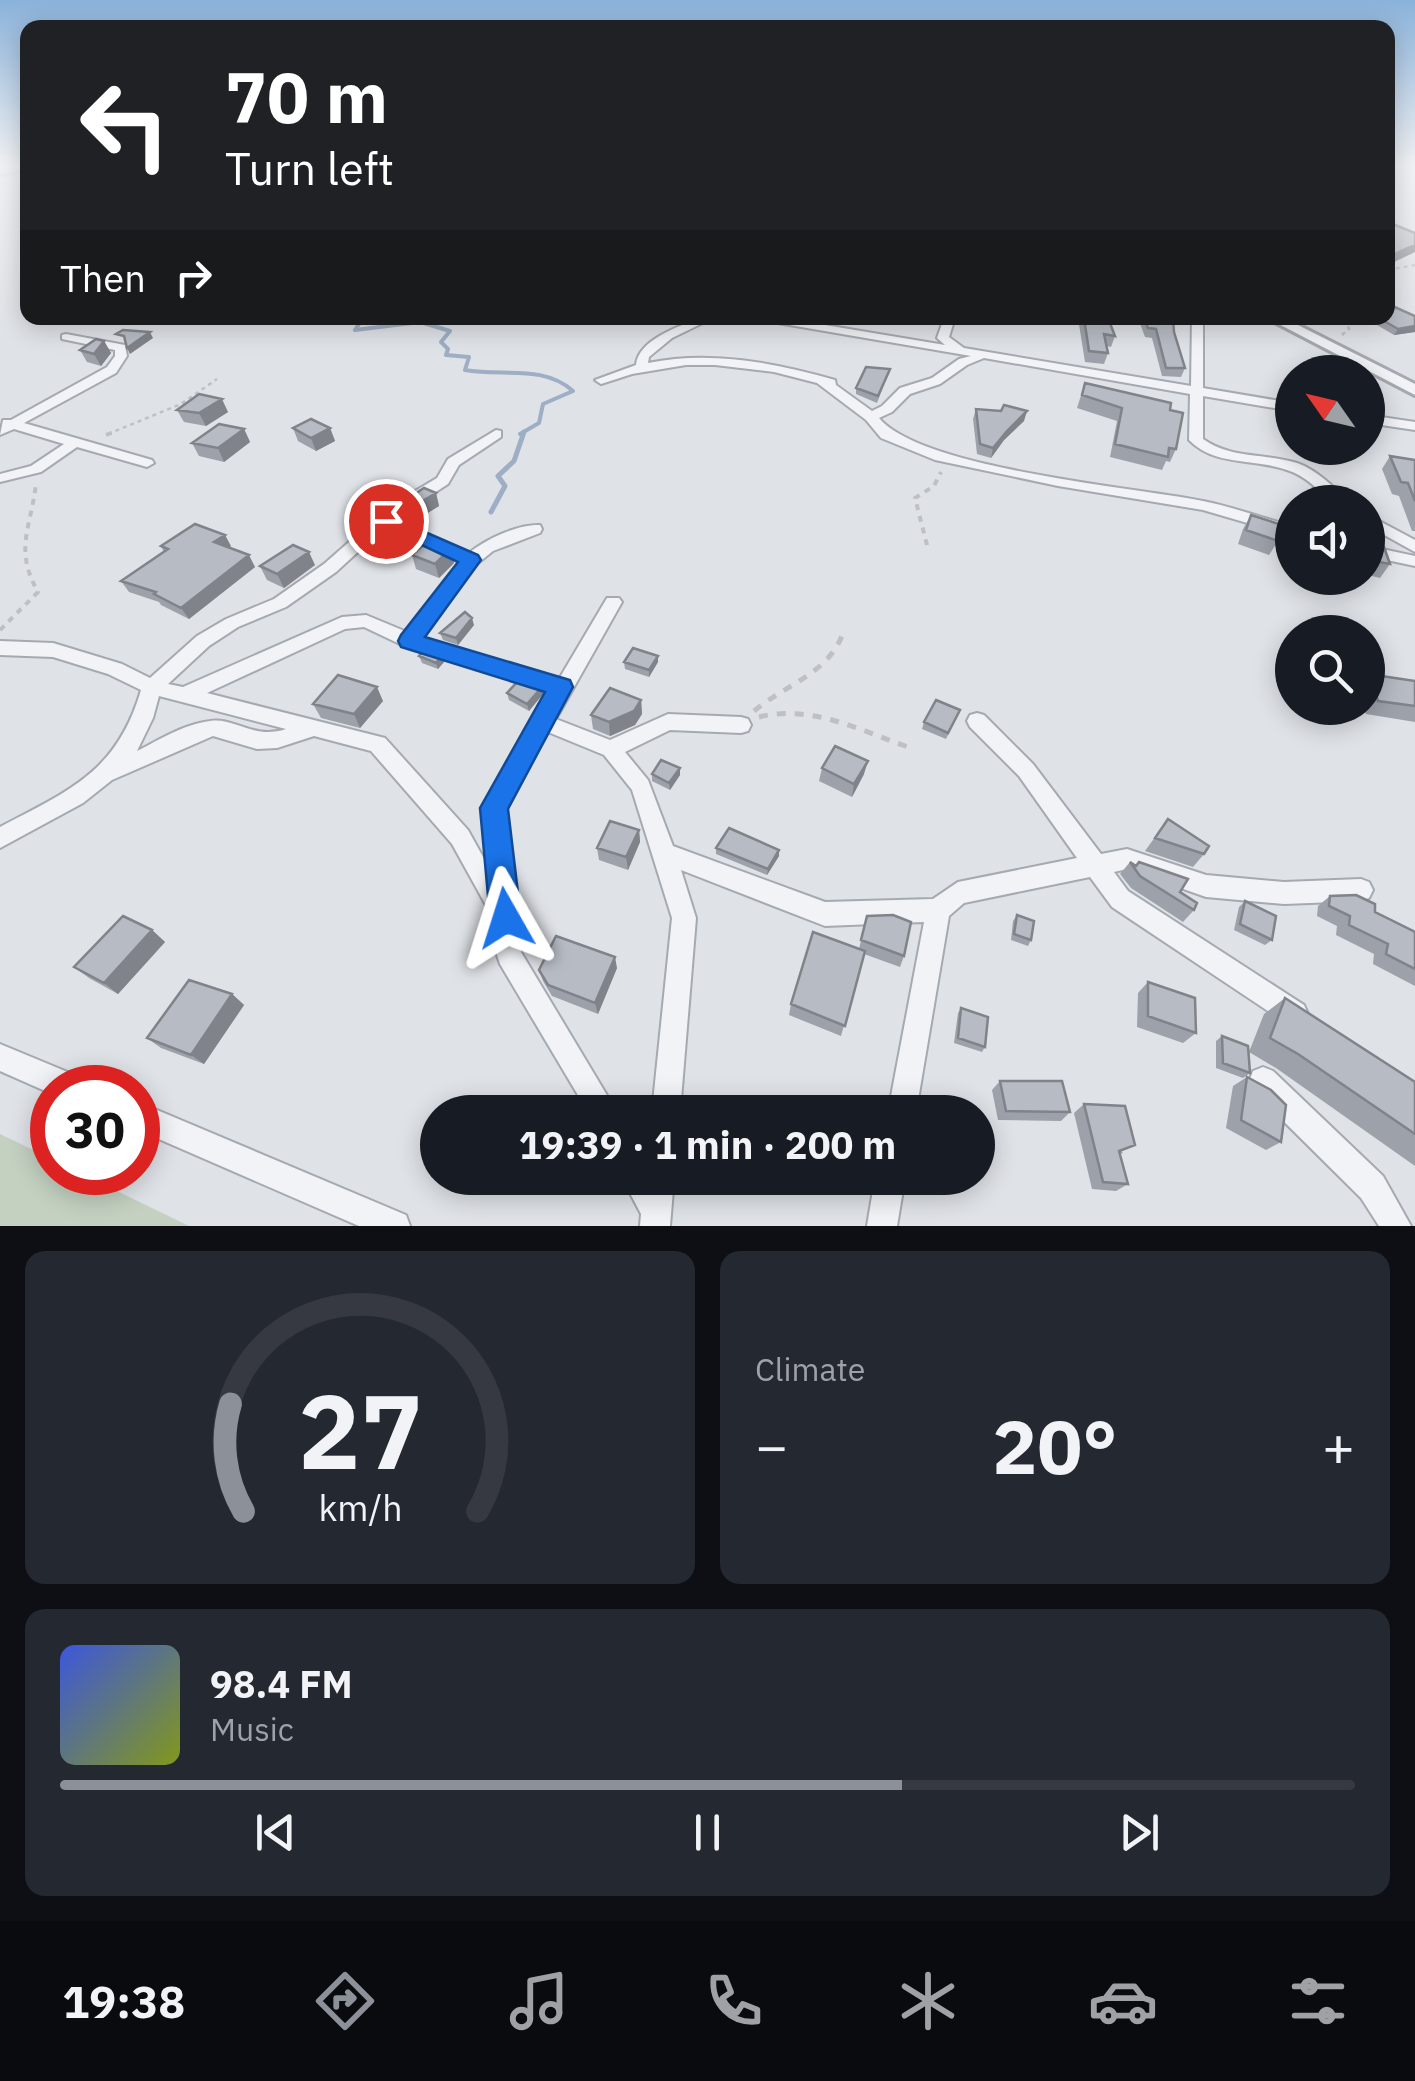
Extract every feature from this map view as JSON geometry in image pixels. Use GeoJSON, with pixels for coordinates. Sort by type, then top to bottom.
{"type":"FeatureCollection","features":[{"type":"Feature","properties":{"kind":"street"},"geometry":{"type":"LineString","coordinates":[[642,365],[643,356],[653,346],[694,325]]}},
{"type":"Feature","properties":{"kind":"street"},"geometry":{"type":"LineString","coordinates":[[805,325],[1275,404]]}},
{"type":"Feature","properties":{"kind":"street"},"geometry":{"type":"LineString","coordinates":[[948,325],[943,338],[950,346],[979,356]]}},
{"type":"Feature","properties":{"kind":"street"},"geometry":{"type":"LineString","coordinates":[[1198,325],[1196,440],[1210,453],[1303,471],[1320,485]]}},
{"type":"Feature","properties":{"kind":"street"},"geometry":{"type":"LineString","coordinates":[[1288,325],[1415,390]]}},
{"type":"Feature","properties":{"kind":"street"},"geometry":{"type":"LineString","coordinates":[[4,425],[112,370],[121,356],[120,348],[66,337]]}},
{"type":"Feature","properties":{"kind":"street"},"geometry":{"type":"LineString","coordinates":[[871,417],[886,410],[905,390],[936,381],[979,356]]}},
{"type":"Feature","properties":{"kind":"street"},"geometry":{"type":"LineString","coordinates":[[601,380],[642,365],[675,360],[736,364],[850,389]]}},
{"type":"Feature","properties":{"kind":"street"},"geometry":{"type":"LineString","coordinates":[[821,380],[871,417],[886,435],[912,447],[1058,482],[1205,506],[1275,526]]}},
{"type":"Feature","properties":{"kind":"street"},"geometry":{"type":"LineString","coordinates":[[1385,422],[1415,426]]}},
{"type":"Feature","properties":{"kind":"street"},"geometry":{"type":"LineString","coordinates":[[1390,423],[1415,444]]}},
{"type":"Feature","properties":{"kind":"street"},"geometry":{"type":"LineString","coordinates":[[4,425],[147,463]]}},
{"type":"Feature","properties":{"kind":"street"},"geometry":{"type":"LineString","coordinates":[[108,774],[145,719],[152,686],[203,642],[280,603],[395,510],[443,481],[453,462],[496,434]]}},
{"type":"Feature","properties":{"kind":"street"},"geometry":{"type":"LineString","coordinates":[[0,478],[36,469],[76,442]]}},
{"type":"Feature","properties":{"kind":"street"},"geometry":{"type":"LineString","coordinates":[[386,521],[471,560]]}},
{"type":"Feature","properties":{"kind":"street"},"geometry":{"type":"LineString","coordinates":[[410,641],[471,560],[487,547],[534,529]]}},
{"type":"Feature","properties":{"kind":"street"},"geometry":{"type":"LineString","coordinates":[[1385,530],[1415,547]]}},
{"type":"Feature","properties":{"kind":"street"},"geometry":{"type":"LineString","coordinates":[[1385,555],[1415,561]]}},
{"type":"Feature","properties":{"kind":"street"},"geometry":{"type":"LineString","coordinates":[[594,1095],[510,955],[494,808],[541,721],[614,602]]}},
{"type":"Feature","properties":{"kind":"street"},"geometry":{"type":"LineString","coordinates":[[185,695],[342,623],[366,621],[410,641],[561,687]]}},
{"type":"Feature","properties":{"kind":"street"},"geometry":{"type":"LineString","coordinates":[[0,648],[53,650],[115,669],[152,686],[378,744],[460,837],[506,918]]}},
{"type":"Feature","properties":{"kind":"street"},"geometry":{"type":"LineString","coordinates":[[541,721],[610,749],[641,786],[664,853],[684,918],[668,1095]]}},
{"type":"Feature","properties":{"kind":"street"},"geometry":{"type":"LineString","coordinates":[[977,721],[1026,770],[1120,899],[1314,1026]]}},
{"type":"Feature","properties":{"kind":"street"},"geometry":{"type":"LineString","coordinates":[[610,749],[668,722],[740,724]]}},
{"type":"Feature","properties":{"kind":"street"},"geometry":{"type":"LineString","coordinates":[[0,838],[108,774],[190,735],[212,728],[257,740],[277,740],[314,728]]}},
{"type":"Feature","properties":{"kind":"street"},"geometry":{"type":"LineString","coordinates":[[664,853],[826,914],[938,910],[958,893],[1127,859],[1206,886],[1284,893],[1361,890]]}},
{"type":"Feature","properties":{"kind":"street"},"geometry":{"type":"LineString","coordinates":[[905,1095],[938,910]]}},
{"type":"Feature","properties":{"kind":"street"},"geometry":{"type":"LineString","coordinates":[[0,1057],[30,1070]]}},
{"type":"Feature","properties":{"kind":"street"},"geometry":{"type":"LineString","coordinates":[[1263,1081],[1372,1187],[1396,1226]]}},
{"type":"Feature","properties":{"kind":"street"},"geometry":{"type":"LineString","coordinates":[[160,1125],[395,1226]]}},
{"type":"Feature","properties":{"kind":"street"},"geometry":{"type":"LineString","coordinates":[[645,1195],[656,1219]]}},
{"type":"Feature","properties":{"kind":"street"},"geometry":{"type":"LineString","coordinates":[[882,1226],[887,1195]]}},
{"type":"Feature","properties":{"kind":"path"},"geometry":{"type":"LineString","coordinates":[[76,442],[154,417],[217,379]]}},
{"type":"Feature","properties":{"kind":"path"},"geometry":{"type":"LineString","coordinates":[[927,545],[915,498],[934,486],[940,473],[963,461]]}},
{"type":"Feature","properties":{"kind":"path"},"geometry":{"type":"LineString","coordinates":[[0,630],[38,592],[26,575],[20,552],[36,498],[36,469]]}},
{"type":"Feature","properties":{"kind":"path"},"geometry":{"type":"LineString","coordinates":[[740,724],[768,697],[803,683],[842,646],[844,630]]}},
{"type":"Feature","properties":{"kind":"path"},"geometry":{"type":"LineString","coordinates":[[740,724],[768,714],[810,714],[908,747]]}},
{"type":"Feature","properties":{"kind":"green space"},"geometry":{"type":"Polygon","coordinates":[[[0,1134],[30,1148],[30,1195],[125,1195],[189,1226],[0,1226],[0,1134]]]}},
{"type":"Feature","properties":{"kind":"building"},"geometry":{"type":"Polygon","coordinates":[[[1395,225],[1415,233],[1415,245],[1395,254],[1395,225]]]}},
{"type":"Feature","properties":{"kind":"building"},"geometry":{"type":"Polygon","coordinates":[[[1395,307],[1415,316],[1415,326],[1398,329],[1391,325],[1395,325],[1395,307]]]}},
{"type":"Feature","properties":{"kind":"building"},"geometry":{"type":"Polygon","coordinates":[[[1085,325],[1111,325],[1115,336],[1104,334],[1108,353],[1089,351],[1085,325]]]}},
{"type":"Feature","properties":{"kind":"building"},"geometry":{"type":"Polygon","coordinates":[[[1147,325],[1174,325],[1185,368],[1166,368],[1156,329],[1147,325]]]}},
{"type":"Feature","properties":{"kind":"building"},"geometry":{"type":"Polygon","coordinates":[[[123,330],[150,332],[127,348],[124,336],[116,334],[123,330]]]}},
{"type":"Feature","properties":{"kind":"building"},"geometry":{"type":"Polygon","coordinates":[[[96,339],[104,341],[94,354],[80,350],[96,339]]]}},
{"type":"Feature","properties":{"kind":"building"},"geometry":{"type":"Polygon","coordinates":[[[866,367],[890,369],[878,396],[856,388],[866,367]]]}},
{"type":"Feature","properties":{"kind":"building"},"geometry":{"type":"Polygon","coordinates":[[[1085,383],[1171,403],[1170,410],[1183,413],[1176,449],[1169,448],[1168,457],[1115,444],[1122,408],[1082,395],[1085,383]]]}},
{"type":"Feature","properties":{"kind":"building"},"geometry":{"type":"Polygon","coordinates":[[[199,394],[222,399],[199,413],[177,410],[199,394]]]}},
{"type":"Feature","properties":{"kind":"building"},"geometry":{"type":"Polygon","coordinates":[[[1004,405],[1027,411],[993,448],[980,444],[976,409],[1001,411],[1004,405]]]}},
{"type":"Feature","properties":{"kind":"building"},"geometry":{"type":"Polygon","coordinates":[[[311,419],[330,428],[311,438],[293,428],[311,419]]]}},
{"type":"Feature","properties":{"kind":"building"},"geometry":{"type":"Polygon","coordinates":[[[219,424],[244,429],[218,448],[192,443],[219,424]]]}},
{"type":"Feature","properties":{"kind":"building"},"geometry":{"type":"Polygon","coordinates":[[[1390,456],[1415,460],[1415,501],[1408,483],[1401,482],[1390,456]]]}},
{"type":"Feature","properties":{"kind":"building"},"geometry":{"type":"Polygon","coordinates":[[[424,488],[436,493],[414,506],[404,501],[424,488]]]}},
{"type":"Feature","properties":{"kind":"building"},"geometry":{"type":"Polygon","coordinates":[[[1251,515],[1275,523],[1275,540],[1246,530],[1251,515]]]}},
{"type":"Feature","properties":{"kind":"building"},"geometry":{"type":"Polygon","coordinates":[[[195,524],[225,535],[214,542],[249,555],[181,608],[156,592],[121,581],[168,549],[161,546],[195,524]]]}},
{"type":"Feature","properties":{"kind":"building"},"geometry":{"type":"Polygon","coordinates":[[[429,540],[450,549],[435,564],[412,555],[429,540]]]}},
{"type":"Feature","properties":{"kind":"building"},"geometry":{"type":"Polygon","coordinates":[[[293,545],[309,552],[277,574],[260,566],[293,545]]]}},
{"type":"Feature","properties":{"kind":"building"},"geometry":{"type":"Polygon","coordinates":[[[465,612],[472,618],[456,638],[440,633],[465,612]]]}},
{"type":"Feature","properties":{"kind":"building"},"geometry":{"type":"Polygon","coordinates":[[[633,648],[658,656],[649,670],[624,662],[633,648]]]}},
{"type":"Feature","properties":{"kind":"building"},"geometry":{"type":"Polygon","coordinates":[[[424,650],[442,655],[436,663],[419,656],[424,650]]]}},
{"type":"Feature","properties":{"kind":"building"},"geometry":{"type":"Polygon","coordinates":[[[338,675],[377,687],[354,714],[313,704],[338,675]]]}},
{"type":"Feature","properties":{"kind":"building"},"geometry":{"type":"Polygon","coordinates":[[[1385,677],[1415,681],[1415,706],[1385,702],[1385,677]]]}},
{"type":"Feature","properties":{"kind":"building"},"geometry":{"type":"Polygon","coordinates":[[[520,679],[542,687],[527,704],[507,693],[520,679]]]}},
{"type":"Feature","properties":{"kind":"building"},"geometry":{"type":"Polygon","coordinates":[[[610,688],[641,700],[634,711],[609,722],[591,715],[610,688]]]}},
{"type":"Feature","properties":{"kind":"building"},"geometry":{"type":"Polygon","coordinates":[[[936,700],[960,710],[948,733],[924,722],[936,700]]]}},
{"type":"Feature","properties":{"kind":"building"},"geometry":{"type":"Polygon","coordinates":[[[835,746],[868,761],[854,784],[822,768],[835,746]]]}},
{"type":"Feature","properties":{"kind":"building"},"geometry":{"type":"Polygon","coordinates":[[[661,760],[680,768],[669,783],[652,774],[661,760]]]}},
{"type":"Feature","properties":{"kind":"building"},"geometry":{"type":"Polygon","coordinates":[[[1168,819],[1209,846],[1204,854],[1155,838],[1168,819]]]}},
{"type":"Feature","properties":{"kind":"building"},"geometry":{"type":"Polygon","coordinates":[[[610,821],[639,830],[626,857],[597,848],[610,821]]]}},
{"type":"Feature","properties":{"kind":"building"},"geometry":{"type":"Polygon","coordinates":[[[729,828],[779,850],[768,869],[716,848],[729,828]]]}},
{"type":"Feature","properties":{"kind":"building"},"geometry":{"type":"Polygon","coordinates":[[[1130,862],[1188,879],[1180,892],[1197,903],[1194,910],[1140,876],[1130,862]]]}},
{"type":"Feature","properties":{"kind":"building"},"geometry":{"type":"Polygon","coordinates":[[[1356,895],[1375,904],[1375,912],[1415,932],[1415,969],[1386,954],[1388,944],[1349,925],[1350,916],[1329,906],[1330,896],[1356,895]]]}},
{"type":"Feature","properties":{"kind":"building"},"geometry":{"type":"Polygon","coordinates":[[[1245,901],[1276,916],[1272,940],[1240,924],[1245,901]]]}},
{"type":"Feature","properties":{"kind":"building"},"geometry":{"type":"Polygon","coordinates":[[[893,915],[911,922],[904,956],[861,940],[867,916],[893,915]]]}},
{"type":"Feature","properties":{"kind":"building"},"geometry":{"type":"Polygon","coordinates":[[[1017,915],[1034,921],[1031,940],[1014,934],[1017,915]]]}},
{"type":"Feature","properties":{"kind":"building"},"geometry":{"type":"Polygon","coordinates":[[[123,916],[152,930],[104,983],[74,967],[123,916]]]}},
{"type":"Feature","properties":{"kind":"building"},"geometry":{"type":"Polygon","coordinates":[[[813,932],[865,951],[845,1026],[791,1004],[813,932]]]}},
{"type":"Feature","properties":{"kind":"building"},"geometry":{"type":"Polygon","coordinates":[[[556,936],[615,957],[595,1003],[548,985],[539,970],[556,936]]]}},
{"type":"Feature","properties":{"kind":"building"},"geometry":{"type":"Polygon","coordinates":[[[189,980],[232,994],[191,1055],[147,1038],[189,980]]]}},
{"type":"Feature","properties":{"kind":"building"},"geometry":{"type":"Polygon","coordinates":[[[1148,982],[1195,998],[1196,1033],[1148,1016],[1148,982]]]}},
{"type":"Feature","properties":{"kind":"building"},"geometry":{"type":"Polygon","coordinates":[[[1285,998],[1415,1082],[1415,1134],[1270,1038],[1285,998]]]}},
{"type":"Feature","properties":{"kind":"building"},"geometry":{"type":"Polygon","coordinates":[[[961,1008],[988,1017],[985,1047],[958,1038],[961,1008]]]}},
{"type":"Feature","properties":{"kind":"building"},"geometry":{"type":"Polygon","coordinates":[[[1222,1036],[1248,1046],[1250,1073],[1223,1063],[1222,1036]]]}},
{"type":"Feature","properties":{"kind":"building"},"geometry":{"type":"Polygon","coordinates":[[[1247,1077],[1271,1090],[1286,1105],[1281,1142],[1241,1120],[1247,1077]]]}},
{"type":"Feature","properties":{"kind":"building"},"geometry":{"type":"Polygon","coordinates":[[[1000,1081],[1062,1081],[1070,1112],[1006,1111],[1000,1081]]]}},
{"type":"Feature","properties":{"kind":"building"},"geometry":{"type":"Polygon","coordinates":[[[1084,1104],[1125,1106],[1135,1145],[1119,1151],[1128,1184],[1103,1182],[1084,1104]]]}},
{"type":"Feature","properties":{"kind":"waterway"},"geometry":{"type":"LineString","coordinates":[[358,325],[355,330],[396,325]]}},
{"type":"Feature","properties":{"kind":"waterway"},"geometry":{"type":"LineString","coordinates":[[430,325],[450,331],[441,342],[448,349],[446,355],[469,357],[465,370],[535,374],[573,391],[543,404],[539,423],[520,434]]}},
{"type":"Feature","properties":{"kind":"waterway"},"geometry":{"type":"LineString","coordinates":[[491,512],[505,486],[498,476],[514,461],[524,432]]}},
{"type":"Feature","properties":{"kind":"route"},"geometry":{"type":"LineString","coordinates":[[386,521],[471,560],[410,641],[561,687],[494,808],[506,918]]}}]}
